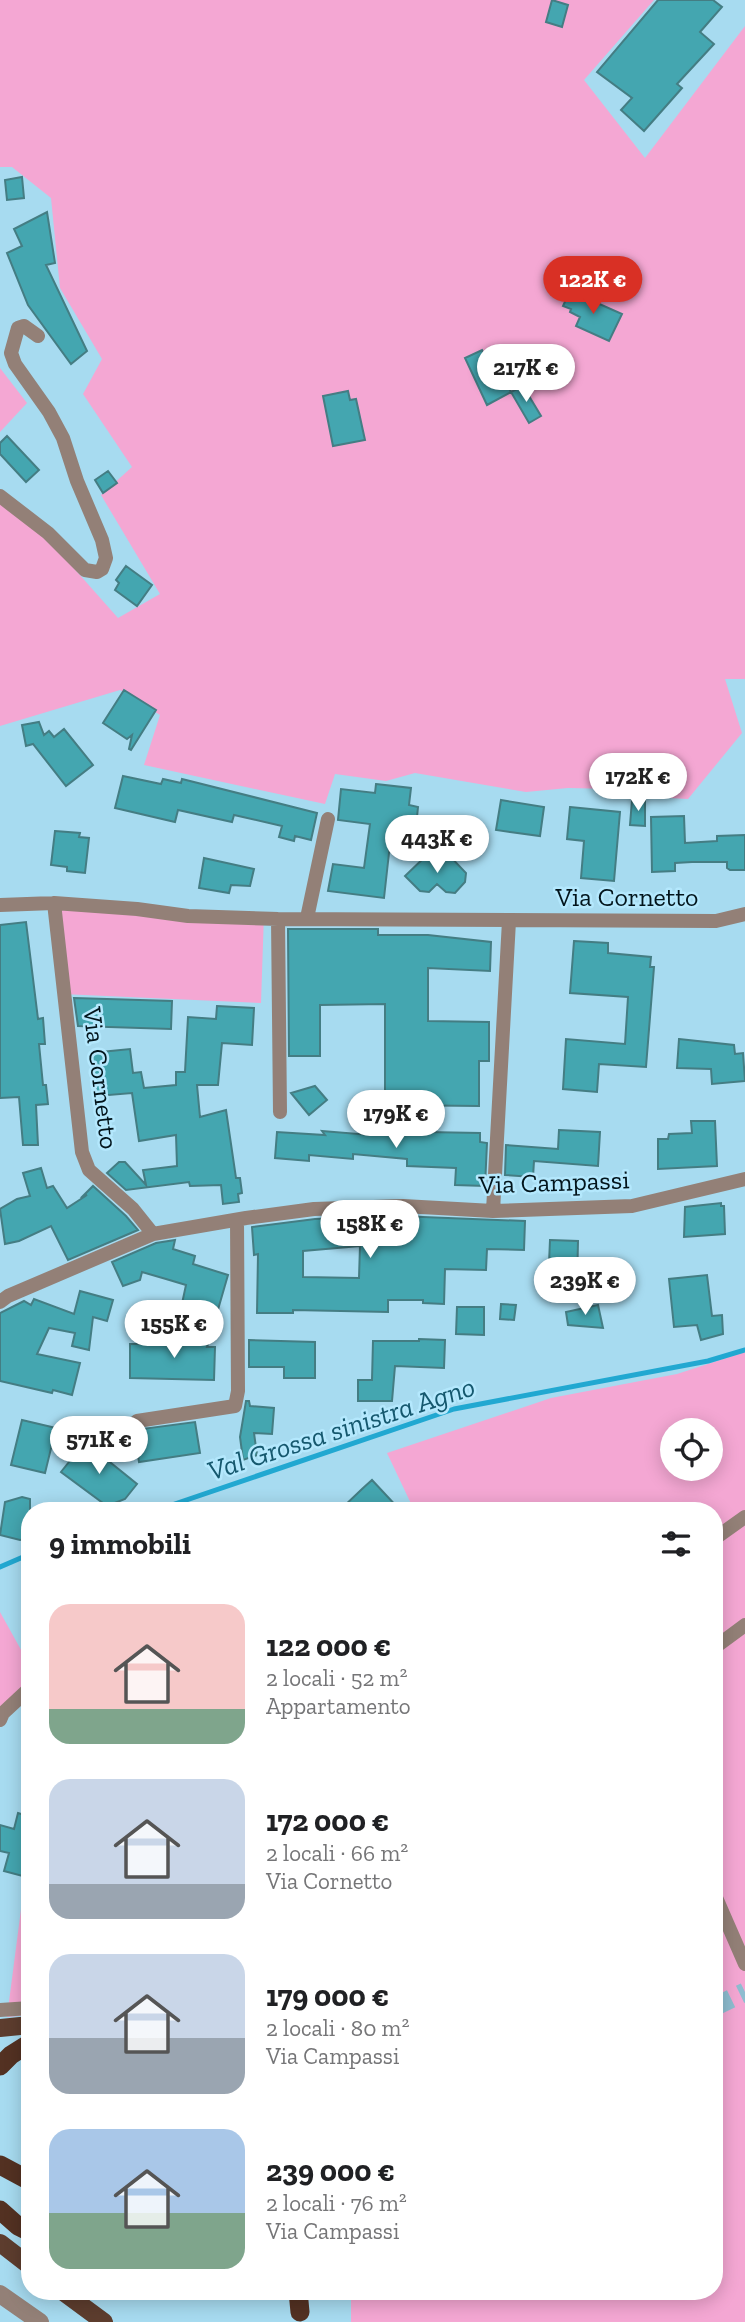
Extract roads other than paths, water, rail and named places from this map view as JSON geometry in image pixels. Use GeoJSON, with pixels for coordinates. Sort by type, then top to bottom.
{"type":"FeatureCollection","features":[{"type":"Feature","properties":{"kind":"highway"},"geometry":{"type":"LineString","coordinates":[[0,2066],[21,2049]]}},
{"type":"Feature","properties":{"kind":"highway"},"geometry":{"type":"LineString","coordinates":[[0,2165],[21,2176]]}},
{"type":"Feature","properties":{"kind":"highway"},"geometry":{"type":"LineString","coordinates":[[0,2210],[21,2228]]}},
{"type":"Feature","properties":{"kind":"main road"},"geometry":{"type":"LineString","coordinates":[[0,2028],[21,2026]]}},
{"type":"Feature","properties":{"kind":"main road"},"geometry":{"type":"LineString","coordinates":[[0,2243],[21,2259]]}},
{"type":"Feature","properties":{"kind":"main road"},"geometry":{"type":"LineString","coordinates":[[74,2300],[104,2322]]}},
{"type":"Feature","properties":{"kind":"street"},"geometry":{"type":"LineString","coordinates":[[0,496],[48,534],[85,570],[97,572],[102,569],[106,558],[102,540],[77,481],[63,438],[49,412],[15,364],[11,353],[20,322],[38,336]]}},
{"type":"Feature","properties":{"kind":"street"},"geometry":{"type":"LineString","coordinates":[[307,918],[328,819]]}},
{"type":"Feature","properties":{"kind":"street","name":"Via Cornetto"},"geometry":{"type":"LineString","coordinates":[[0,905],[54,903],[188,916],[278,919],[716,921],[745,914]]}},
{"type":"Feature","properties":{"kind":"street","name":"Via Cornetto"},"geometry":{"type":"LineString","coordinates":[[54,903],[82,1152],[89,1170],[133,1209],[153,1234]]}},
{"type":"Feature","properties":{"kind":"street"},"geometry":{"type":"LineString","coordinates":[[278,919],[281,1112]]}},
{"type":"Feature","properties":{"kind":"street"},"geometry":{"type":"LineString","coordinates":[[493,1211],[509,921]]}},
{"type":"Feature","properties":{"kind":"street","name":"Via Campassi"},"geometry":{"type":"LineString","coordinates":[[0,1302],[8,1296],[153,1234],[237,1220],[327,1208],[403,1206],[493,1211],[632,1206],[745,1179]]}},
{"type":"Feature","properties":{"kind":"street"},"geometry":{"type":"LineString","coordinates":[[137,1421],[231,1408],[237,1402],[237,1220]]}},
{"type":"Feature","properties":{"kind":"street"},"geometry":{"type":"LineString","coordinates":[[723,1533],[745,1517]]}},
{"type":"Feature","properties":{"kind":"street"},"geometry":{"type":"LineString","coordinates":[[723,1641],[745,1625]]}},
{"type":"Feature","properties":{"kind":"street"},"geometry":{"type":"LineString","coordinates":[[0,1720],[3,1713],[21,1696]]}},
{"type":"Feature","properties":{"kind":"street"},"geometry":{"type":"LineString","coordinates":[[723,1914],[745,1964]]}},
{"type":"Feature","properties":{"kind":"street"},"geometry":{"type":"LineString","coordinates":[[0,2010],[21,2009]]}},
{"type":"Feature","properties":{"kind":"street"},"geometry":{"type":"LineString","coordinates":[[0,2294],[40,2322]]}},
{"type":"Feature","properties":{"kind":"waterway","name":"Val Grossa sinistra Agno"},"geometry":{"type":"LineString","coordinates":[[181,1502],[454,1409],[708,1361],[745,1350]]}},
{"type":"Feature","properties":{"kind":"waterway","name":"Val Grossa sinistra Agno"},"geometry":{"type":"LineString","coordinates":[[0,1567],[21,1558]]}},
{"type":"Feature","properties":{"kind":"tunnel"},"geometry":{"type":"LineString","coordinates":[[723,2003],[745,1992]]}}]}
